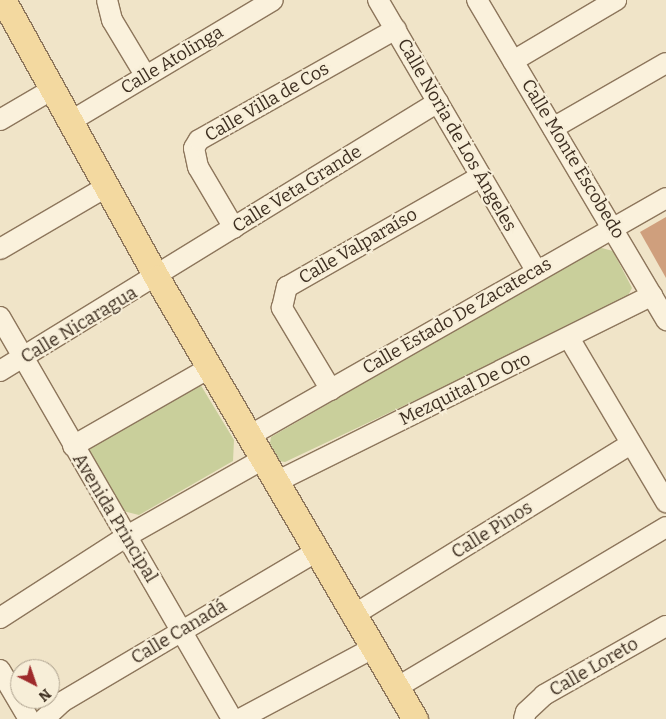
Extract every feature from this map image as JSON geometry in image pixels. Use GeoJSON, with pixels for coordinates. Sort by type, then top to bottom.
{"type":"FeatureCollection","features":[{"type":"Feature","properties":{"kind":"main road"},"geometry":{"type":"LineString","coordinates":[[3,0],[108,186],[157,278],[317,551],[371,649],[415,719]]}},
{"type":"Feature","properties":{"kind":"street"},"geometry":{"type":"LineString","coordinates":[[107,0],[112,20],[145,74]]}},
{"type":"Feature","properties":{"kind":"street","name":"Calle Atolinga"},"geometry":{"type":"LineString","coordinates":[[71,121],[145,74],[273,0]]}},
{"type":"Feature","properties":{"kind":"street","name":"Calle Noria de Los Ángeles"},"geometry":{"type":"LineString","coordinates":[[378,0],[536,270]]}},
{"type":"Feature","properties":{"kind":"street","name":"Calle Monte Escobedo"},"geometry":{"type":"LineString","coordinates":[[477,0],[614,228],[666,320]]}},
{"type":"Feature","properties":{"kind":"street"},"geometry":{"type":"LineString","coordinates":[[513,60],[616,0]]}},
{"type":"Feature","properties":{"kind":"street","name":"Calle Villa de Cos"},"geometry":{"type":"LineString","coordinates":[[234,228],[198,167],[194,148],[199,140],[396,29]]}},
{"type":"Feature","properties":{"kind":"street"},"geometry":{"type":"LineString","coordinates":[[553,128],[666,63]]}},
{"type":"Feature","properties":{"kind":"street"},"geometry":{"type":"LineString","coordinates":[[0,120],[53,89]]}},
{"type":"Feature","properties":{"kind":"street","name":"Calle Veta Grande"},"geometry":{"type":"LineString","coordinates":[[157,278],[234,228],[438,102]]}},
{"type":"Feature","properties":{"kind":"street","name":"Calle Valparaíso"},"geometry":{"type":"LineString","coordinates":[[331,390],[282,308],[287,287],[480,177]]}},
{"type":"Feature","properties":{"kind":"street"},"geometry":{"type":"LineString","coordinates":[[0,249],[108,186]]}},
{"type":"Feature","properties":{"kind":"street","name":"Calle Estado De Zacatecas"},"geometry":{"type":"LineString","coordinates":[[249,436],[536,270],[666,198]]}},
{"type":"Feature","properties":{"kind":"street","name":"Calle Nicaragua"},"geometry":{"type":"LineString","coordinates":[[0,371],[157,278]]}},
{"type":"Feature","properties":{"kind":"street","name":"Mezquital De Oro"},"geometry":{"type":"LineString","coordinates":[[276,482],[569,338],[652,295]]}},
{"type":"Feature","properties":{"kind":"street","name":"Avenida Principal"},"geometry":{"type":"LineString","coordinates":[[0,317],[25,357],[72,446],[127,536],[232,719]]}},
{"type":"Feature","properties":{"kind":"street"},"geometry":{"type":"LineString","coordinates":[[569,338],[666,502]]}},
{"type":"Feature","properties":{"kind":"street"},"geometry":{"type":"LineString","coordinates":[[72,446],[209,368]]}},
{"type":"Feature","properties":{"kind":"street","name":"Calle Pinos"},"geometry":{"type":"LineString","coordinates":[[352,616],[631,444]]}},
{"type":"Feature","properties":{"kind":"street"},"geometry":{"type":"LineString","coordinates":[[0,618],[127,536],[263,459]]}},
{"type":"Feature","properties":{"kind":"street"},"geometry":{"type":"LineString","coordinates":[[396,688],[666,527]]}},
{"type":"Feature","properties":{"kind":"street","name":"Calle Canadá"},"geometry":{"type":"LineString","coordinates":[[44,719],[62,702],[317,551]]}},
{"type":"Feature","properties":{"kind":"street","name":"Calle Loreto"},"geometry":{"type":"LineString","coordinates":[[525,715],[544,695],[666,626]]}},
{"type":"Feature","properties":{"kind":"street"},"geometry":{"type":"LineString","coordinates":[[240,719],[371,649]]}},
{"type":"Feature","properties":{"kind":"street"},"geometry":{"type":"LineString","coordinates":[[0,670],[28,719]]}},
{"type":"Feature","properties":{"kind":"green space"},"geometry":{"type":"Polygon","coordinates":[[[598,247],[613,251],[632,288],[625,301],[285,462],[279,461],[270,443],[271,437],[598,247]]]}},
{"type":"Feature","properties":{"kind":"green space"},"geometry":{"type":"Polygon","coordinates":[[[200,384],[234,440],[233,461],[139,515],[119,510],[88,454],[91,446],[200,384]]]}},
{"type":"Feature","properties":{"kind":"building"},"geometry":{"type":"Polygon","coordinates":[[[666,217],[666,278],[640,232],[666,217]]]}}]}
